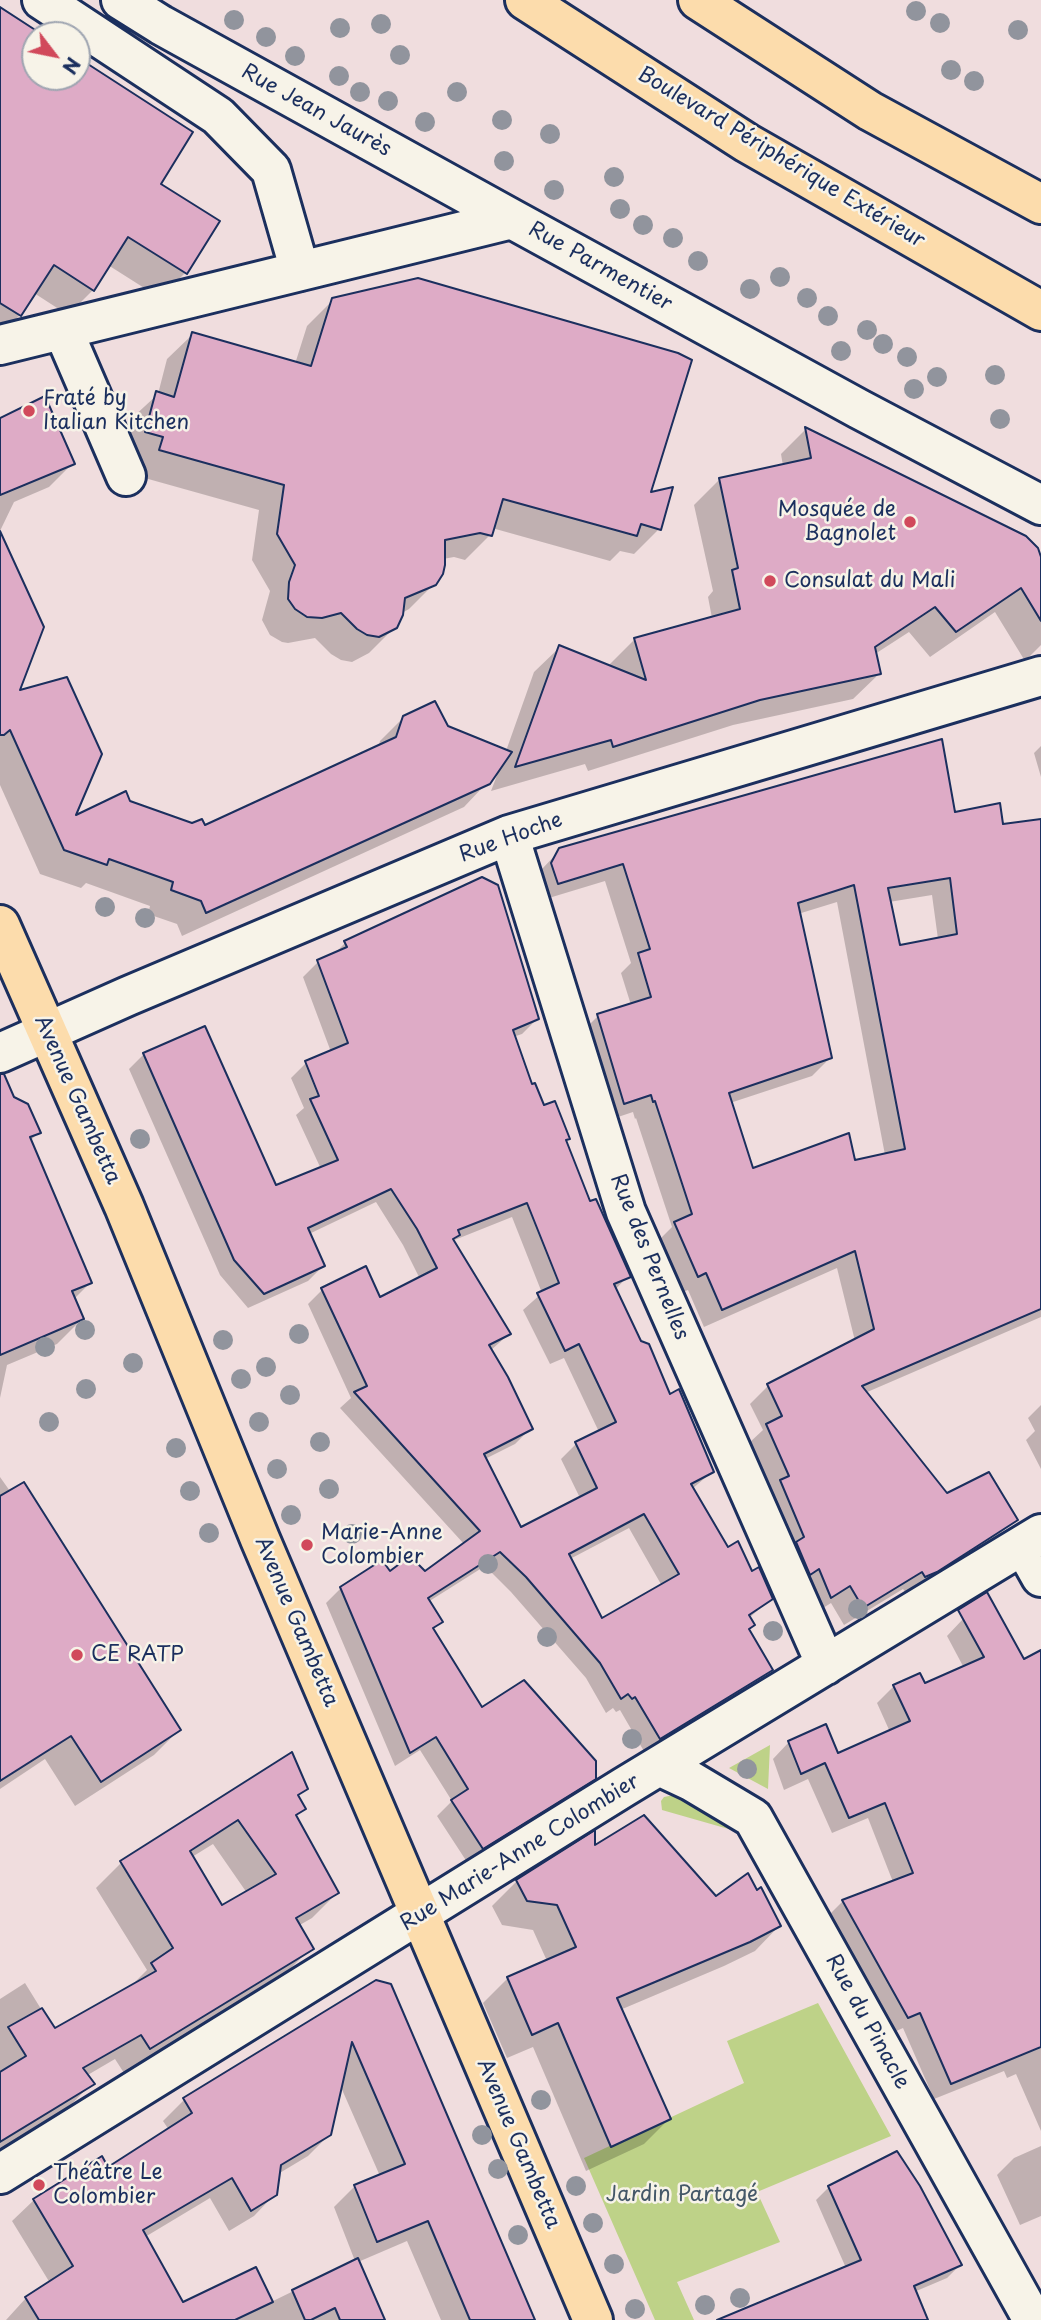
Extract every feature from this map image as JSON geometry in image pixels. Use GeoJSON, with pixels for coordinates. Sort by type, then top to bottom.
{"type":"FeatureCollection","features":[{"type":"Feature","properties":{"kind":"main road","name":"Boulevard Périphérique Extérieur"},"geometry":{"type":"LineString","coordinates":[[525,0],[747,143],[1041,311]]}},
{"type":"Feature","properties":{"kind":"main road"},"geometry":{"type":"LineString","coordinates":[[698,0],[870,111],[1041,204]]}},
{"type":"Feature","properties":{"kind":"main road","name":"Avenue Gambetta"},"geometry":{"type":"LineString","coordinates":[[0,925],[124,1206],[260,1539],[593,2320]]}},
{"type":"Feature","properties":{"kind":"street"},"geometry":{"type":"LineString","coordinates":[[42,0],[218,116],[271,170],[300,271]]}},
{"type":"Feature","properties":{"kind":"street","name":"Rue Jean Jaurès"},"geometry":{"type":"LineString","coordinates":[[121,0],[161,25],[512,219]]}},
{"type":"Feature","properties":{"kind":"street","name":"Rue Parmentier"},"geometry":{"type":"LineString","coordinates":[[0,345],[512,219],[859,409],[1041,505]]}},
{"type":"Feature","properties":{"kind":"street"},"geometry":{"type":"LineString","coordinates":[[63,330],[125,476]]}},
{"type":"Feature","properties":{"kind":"street","name":"Rue Hoche"},"geometry":{"type":"LineString","coordinates":[[0,1053],[509,835],[1041,676]]}},
{"type":"Feature","properties":{"kind":"street","name":"Rue des Pernelles"},"geometry":{"type":"LineString","coordinates":[[509,835],[626,1212],[826,1665]]}},
{"type":"Feature","properties":{"kind":"street","name":"Rue Marie-Anne Colombier"},"geometry":{"type":"LineString","coordinates":[[0,2174],[826,1665],[1035,1552]]}},
{"type":"Feature","properties":{"kind":"street","name":"Rue du Pinacle"},"geometry":{"type":"LineString","coordinates":[[659,1766],[718,1796],[753,1818],[1033,2320]]}},
{"type":"Feature","properties":{"kind":"green space"},"geometry":{"type":"Polygon","coordinates":[[[770,1745],[768,1789],[729,1768],[770,1745]]]}},
{"type":"Feature","properties":{"kind":"green space"},"geometry":{"type":"Polygon","coordinates":[[[679,1794],[739,1832],[662,1810],[661,1801],[664,1797],[679,1794]]]}},
{"type":"Feature","properties":{"kind":"green space","name":"Jardin Partagé"},"geometry":{"type":"Polygon","coordinates":[[[818,2003],[891,2136],[757,2192],[780,2242],[677,2282],[694,2320],[655,2320],[584,2158],[744,2083],[727,2041],[818,2003]]]}},
{"type":"Feature","properties":{"kind":"building"},"geometry":{"type":"Polygon","coordinates":[[[0,7],[22,21],[21,91],[91,91],[91,66],[193,132],[161,184],[220,221],[187,274],[128,237],[94,291],[54,265],[21,316],[0,303],[0,7]]]}},
{"type":"Feature","properties":{"kind":"building"},"geometry":{"type":"Polygon","coordinates":[[[418,278],[678,353],[692,360],[651,492],[673,487],[661,530],[641,524],[637,536],[503,499],[492,536],[480,533],[445,540],[445,565],[436,585],[405,598],[403,615],[397,628],[379,637],[367,635],[357,629],[341,613],[322,618],[307,617],[295,609],[288,599],[289,582],[295,565],[277,534],[284,485],[159,450],[163,437],[145,432],[156,391],[174,397],[192,332],[311,366],[332,298],[418,278]]]}},
{"type":"Feature","properties":{"kind":"building"},"geometry":{"type":"Polygon","coordinates":[[[45,396],[75,464],[0,495],[0,418],[45,396]]]}},
{"type":"Feature","properties":{"kind":"building"},"geometry":{"type":"Polygon","coordinates":[[[805,427],[1026,536],[1038,548],[1041,557],[1041,621],[1021,588],[956,632],[935,607],[875,647],[881,674],[760,700],[613,747],[611,740],[515,767],[559,645],[646,680],[634,638],[740,609],[732,570],[738,568],[719,478],[811,458],[805,427]]]}},
{"type":"Feature","properties":{"kind":"building"},"geometry":{"type":"Polygon","coordinates":[[[0,531],[44,627],[20,690],[67,677],[102,754],[76,815],[126,791],[130,801],[192,823],[202,819],[205,825],[396,737],[403,716],[435,701],[448,726],[512,752],[490,784],[206,913],[201,901],[171,890],[173,882],[109,859],[107,865],[64,850],[10,730],[0,735],[0,531]]]}},
{"type":"Feature","properties":{"kind":"building"},"geometry":{"type":"Polygon","coordinates":[[[942,739],[955,812],[1000,803],[1003,824],[1041,819],[1041,1309],[862,1386],[947,1493],[989,1472],[1018,1520],[937,1572],[925,1577],[922,1572],[863,1608],[850,1586],[831,1598],[819,1569],[810,1575],[796,1542],[804,1537],[780,1480],[789,1476],[766,1424],[782,1416],[767,1384],[874,1329],[855,1251],[722,1310],[706,1273],[698,1277],[674,1222],[692,1214],[655,1101],[653,1102],[651,1095],[624,1104],[597,1014],[651,997],[638,953],[650,949],[623,864],[558,884],[551,863],[559,848],[942,739]],[[950,878],[888,888],[900,945],[957,934],[950,878]],[[854,885],[798,903],[832,1058],[729,1093],[753,1168],[849,1133],[855,1160],[905,1149],[854,885]]]}},
{"type":"Feature","properties":{"kind":"building"},"geometry":{"type":"Polygon","coordinates":[[[482,877],[498,885],[539,1019],[513,1030],[532,1084],[535,1083],[544,1105],[555,1101],[570,1139],[566,1140],[590,1201],[596,1199],[631,1277],[614,1284],[641,1341],[649,1344],[670,1394],[679,1389],[714,1472],[691,1484],[728,1547],[738,1541],[752,1571],[759,1567],[773,1599],[749,1615],[755,1625],[749,1629],[773,1670],[660,1739],[635,1697],[632,1699],[628,1694],[621,1699],[600,1663],[526,1577],[500,1552],[428,1598],[443,1622],[433,1628],[482,1707],[524,1680],[596,1761],[596,1779],[483,1849],[451,1800],[468,1789],[436,1737],[410,1753],[340,1587],[382,1560],[390,1571],[410,1556],[425,1571],[480,1531],[354,1392],[367,1386],[321,1288],[366,1266],[380,1297],[437,1268],[417,1229],[391,1189],[308,1228],[325,1266],[264,1294],[234,1260],[143,1053],[205,1026],[276,1185],[338,1160],[310,1099],[319,1096],[305,1061],[348,1043],[317,960],[347,947],[344,941],[482,877]],[[527,1203],[458,1230],[460,1235],[453,1239],[511,1334],[489,1345],[533,1429],[484,1454],[521,1527],[597,1488],[575,1442],[616,1422],[579,1344],[565,1351],[537,1293],[559,1283],[527,1203]],[[644,1514],[569,1554],[602,1618],[679,1574],[644,1514]]]}},
{"type":"Feature","properties":{"kind":"building"},"geometry":{"type":"Polygon","coordinates":[[[0,1074],[4,1074],[14,1097],[28,1104],[41,1133],[30,1137],[92,1283],[72,1291],[84,1319],[0,1355],[0,1074]]]}},
{"type":"Feature","properties":{"kind":"building","name":"CE RATP"},"geometry":{"type":"Polygon","coordinates":[[[24,1482],[181,1730],[101,1782],[71,1736],[0,1781],[0,1496],[24,1482]]]}},
{"type":"Feature","properties":{"kind":"building"},"geometry":{"type":"Polygon","coordinates":[[[987,1592],[1024,1659],[1041,1650],[1041,2047],[951,2084],[920,2013],[908,2018],[842,1900],[913,1873],[885,1803],[849,1818],[825,1763],[801,1774],[788,1741],[826,1724],[838,1753],[910,1721],[893,1685],[920,1673],[925,1683],[984,1657],[958,1610],[987,1592]]]}},
{"type":"Feature","properties":{"kind":"building"},"geometry":{"type":"Polygon","coordinates":[[[292,1752],[308,1789],[298,1795],[306,1809],[296,1815],[339,1893],[296,1918],[314,1949],[150,2049],[141,2035],[83,2068],[95,2084],[0,2142],[0,2072],[26,2056],[8,2027],[42,2008],[55,2028],[156,1971],[151,1963],[173,1948],[120,1861],[292,1752]],[[238,1820],[190,1851],[222,1905],[276,1874],[238,1820]]]}},
{"type":"Feature","properties":{"kind":"building"},"geometry":{"type":"Polygon","coordinates":[[[644,1815],[716,1896],[748,1873],[757,1890],[761,1887],[781,1926],[750,1942],[617,1998],[671,2119],[611,2147],[558,2023],[532,2035],[507,1977],[576,1947],[557,1905],[527,1901],[516,1880],[595,1830],[595,1845],[644,1815]]]}},
{"type":"Feature","properties":{"kind":"building"},"geometry":{"type":"Polygon","coordinates":[[[376,1980],[391,1984],[535,2320],[470,2320],[428,2221],[377,2242],[354,2185],[405,2164],[352,2042],[331,2135],[281,2165],[277,2195],[251,2211],[232,2178],[143,2230],[183,2302],[256,2267],[273,2302],[235,2320],[39,2320],[25,2297],[73,2266],[33,2199],[102,2156],[108,2167],[192,2113],[183,2098],[376,1980]]]}},
{"type":"Feature","properties":{"kind":"building"},"geometry":{"type":"Polygon","coordinates":[[[897,2151],[920,2186],[962,2265],[914,2286],[928,2320],[717,2320],[861,2260],[828,2186],[897,2151]]]}},
{"type":"Feature","properties":{"kind":"building"},"geometry":{"type":"Polygon","coordinates":[[[358,2258],[385,2320],[340,2320],[335,2308],[311,2320],[305,2320],[292,2290],[358,2258]]]}},
{"type":"Feature","properties":{"kind":"place","name":"Fraté by Italian Kitchen"},"geometry":{"type":"Point","coordinates":[29,411]}},
{"type":"Feature","properties":{"kind":"place","name":"Mosquée de Bagnolet"},"geometry":{"type":"Point","coordinates":[910,522]}},
{"type":"Feature","properties":{"kind":"place","name":"Consulat du Mali"},"geometry":{"type":"Point","coordinates":[770,581]}},
{"type":"Feature","properties":{"kind":"place","name":"Marie-Anne Colombier"},"geometry":{"type":"Point","coordinates":[307,1545]}},
{"type":"Feature","properties":{"kind":"place","name":"CE RATP"},"geometry":{"type":"Point","coordinates":[77,1655]}},
{"type":"Feature","properties":{"kind":"place","name":"Théâtre Le Colombier"},"geometry":{"type":"Point","coordinates":[39,2185]}}]}
